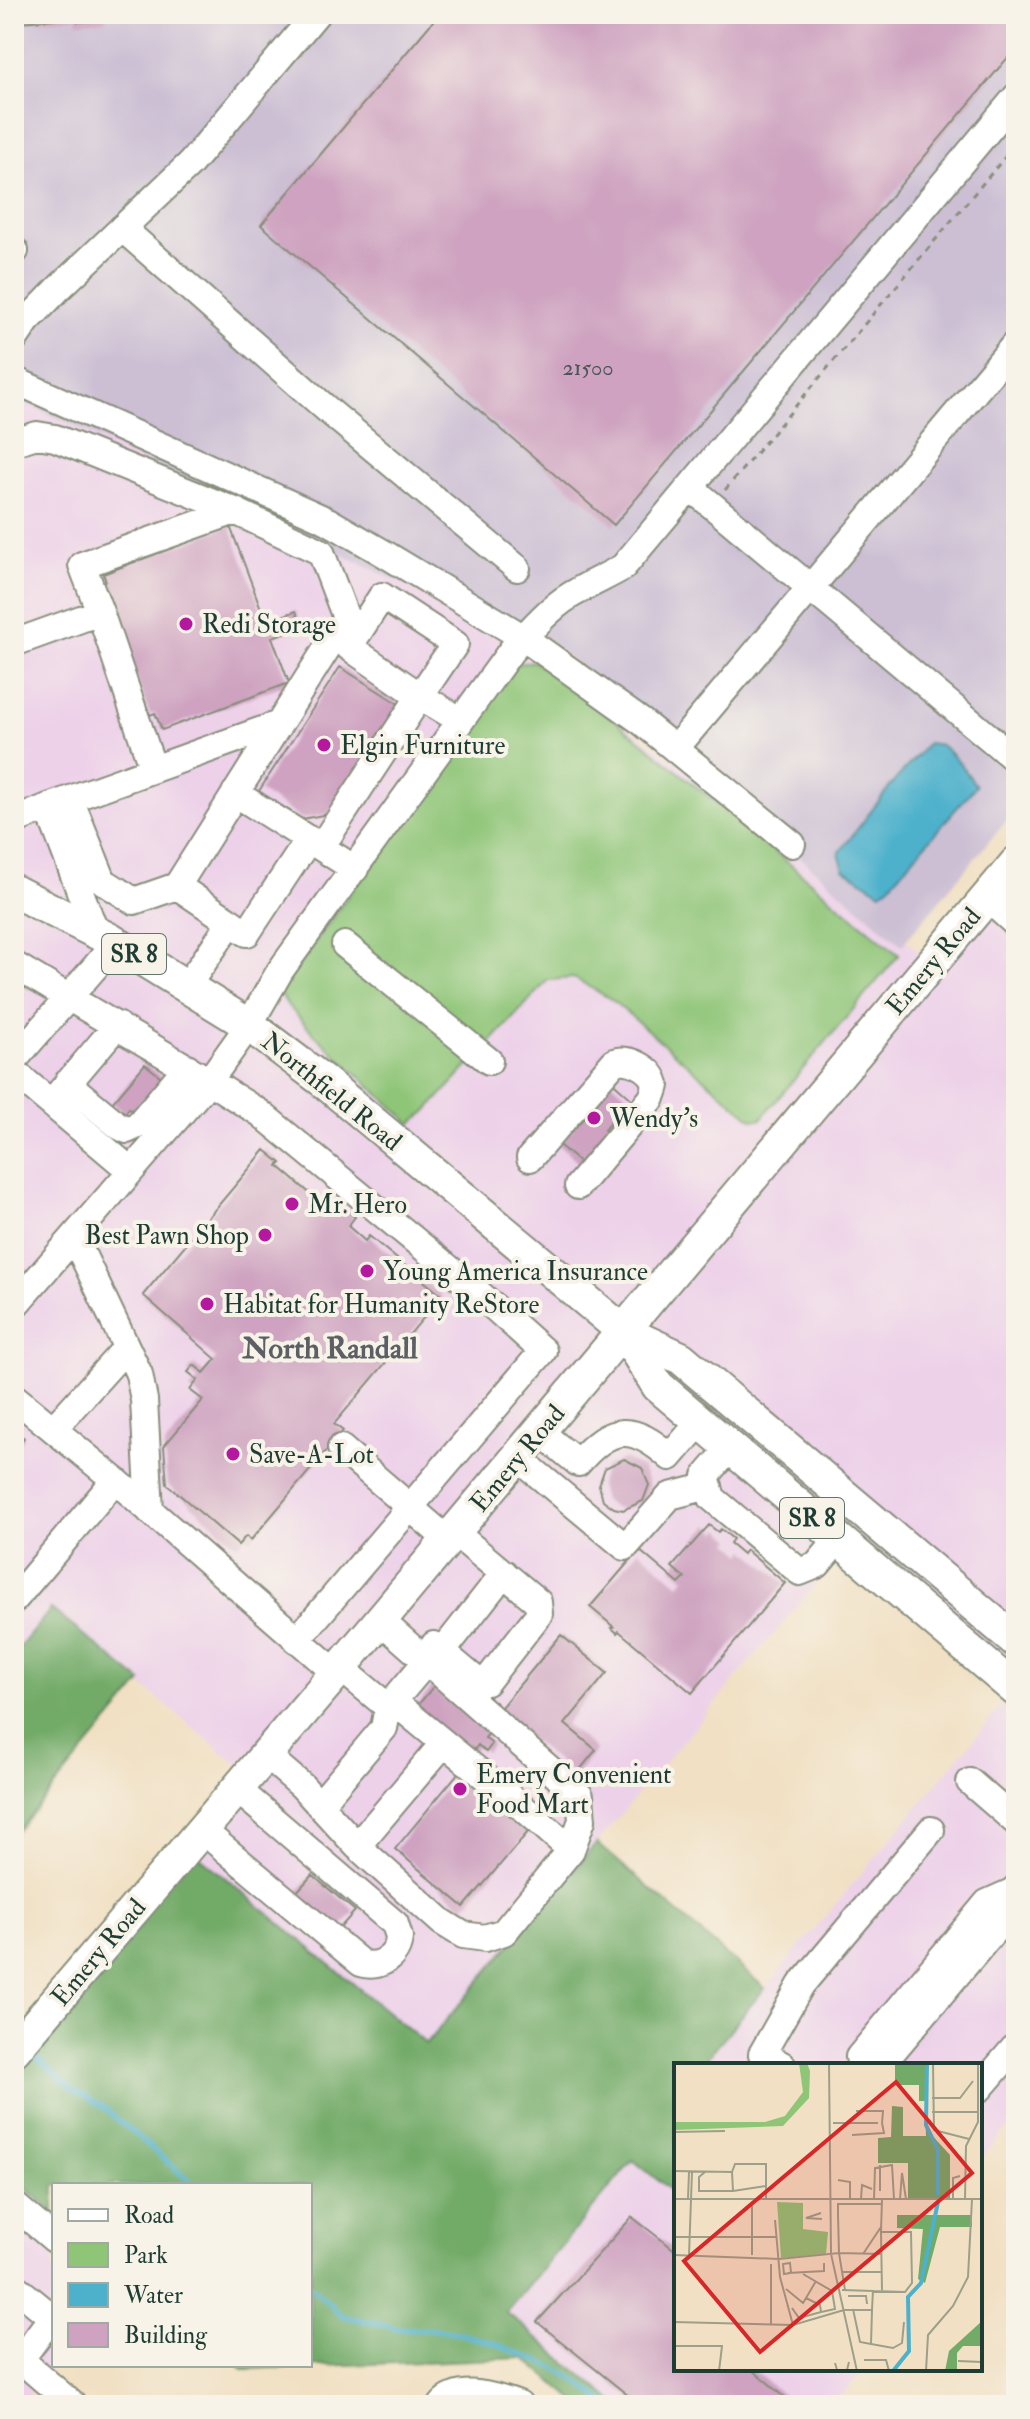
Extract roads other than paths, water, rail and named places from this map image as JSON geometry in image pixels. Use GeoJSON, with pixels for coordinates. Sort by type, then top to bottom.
{"type":"FeatureCollection","features":[{"type":"Feature","properties":{"kind":"main road","name":"Emery Road"},"geometry":{"type":"LineString","coordinates":[[14,2050],[386,1614],[1016,863]]}},
{"type":"Feature","properties":{"kind":"main road","name":"Northfield Road"},"geometry":{"type":"LineString","coordinates":[[14,891],[105,937],[249,1025],[322,1080],[623,1331],[681,1358],[1016,1641]]}},
{"type":"Feature","properties":{"kind":"main road","name":"Northfield Road"},"geometry":{"type":"LineString","coordinates":[[623,1331],[658,1386],[1016,1690]]}},
{"type":"Feature","properties":{"kind":"main road"},"geometry":{"type":"LineString","coordinates":[[842,1544],[870,1518]]}},
{"type":"Feature","properties":{"kind":"street"},"geometry":{"type":"LineString","coordinates":[[14,340],[36,311],[190,164],[316,14]]}},
{"type":"Feature","properties":{"kind":"street"},"geometry":{"type":"LineString","coordinates":[[14,1306],[209,1081],[249,1025],[280,971],[460,720],[524,638],[550,610],[576,591],[605,579],[623,567],[1016,97]]}},
{"type":"Feature","properties":{"kind":"street"},"geometry":{"type":"LineString","coordinates":[[122,228],[330,412],[517,568]]}},
{"type":"Feature","properties":{"kind":"street"},"geometry":{"type":"LineString","coordinates":[[675,749],[1016,343]]}},
{"type":"Feature","properties":{"kind":"street"},"geometry":{"type":"LineString","coordinates":[[14,380],[328,521],[524,638],[642,722],[792,844]]}},
{"type":"Feature","properties":{"kind":"street"},"geometry":{"type":"LineString","coordinates":[[14,442],[37,435],[55,438],[235,511],[321,552],[354,623],[349,647],[460,720]]}},
{"type":"Feature","properties":{"kind":"street"},"geometry":{"type":"LineString","coordinates":[[690,487],[1016,760]]}},
{"type":"Feature","properties":{"kind":"street"},"geometry":{"type":"LineString","coordinates":[[153,769],[82,565],[235,511]]}},
{"type":"Feature","properties":{"kind":"street"},"geometry":{"type":"LineString","coordinates":[[59,803],[103,881],[134,901],[177,886],[279,724],[354,623],[382,596],[455,644],[315,843],[247,933],[177,886]]}},
{"type":"Feature","properties":{"kind":"street"},"geometry":{"type":"LineString","coordinates":[[14,643],[100,612]]}},
{"type":"Feature","properties":{"kind":"street"},"geometry":{"type":"LineString","coordinates":[[14,821],[279,724]]}},
{"type":"Feature","properties":{"kind":"street"},"geometry":{"type":"LineString","coordinates":[[235,793],[355,869]]}},
{"type":"Feature","properties":{"kind":"street"},"geometry":{"type":"LineString","coordinates":[[14,1060],[69,996],[105,937],[59,803]]}},
{"type":"Feature","properties":{"kind":"street"},"geometry":{"type":"LineString","coordinates":[[986,897],[1016,924]]}},
{"type":"Feature","properties":{"kind":"street"},"geometry":{"type":"LineString","coordinates":[[187,986],[231,922]]}},
{"type":"Feature","properties":{"kind":"street"},"geometry":{"type":"LineString","coordinates":[[345,945],[489,1061]]}},
{"type":"Feature","properties":{"kind":"street"},"geometry":{"type":"LineString","coordinates":[[14,965],[187,1067],[272,1123],[474,1289],[543,1351],[297,1640]]}},
{"type":"Feature","properties":{"kind":"street"},"geometry":{"type":"LineString","coordinates":[[60,1093],[117,1025]]}},
{"type":"Feature","properties":{"kind":"street"},"geometry":{"type":"LineString","coordinates":[[530,1158],[614,1062],[631,1060],[655,1082],[652,1098],[578,1186]]}},
{"type":"Feature","properties":{"kind":"street"},"geometry":{"type":"LineString","coordinates":[[14,1072],[127,1130],[138,1125],[187,1067]]}},
{"type":"Feature","properties":{"kind":"street"},"geometry":{"type":"LineString","coordinates":[[60,1093],[130,1170]]}},
{"type":"Feature","properties":{"kind":"street"},"geometry":{"type":"LineString","coordinates":[[74,1237],[139,1374],[144,1400],[150,1511]]}},
{"type":"Feature","properties":{"kind":"street"},"geometry":{"type":"LineString","coordinates":[[53,1429],[126,1348]]}},
{"type":"Feature","properties":{"kind":"street"},"geometry":{"type":"LineString","coordinates":[[14,1397],[115,1480],[297,1640],[390,1704],[534,1817],[571,1850]]}},
{"type":"Feature","properties":{"kind":"street"},"geometry":{"type":"LineString","coordinates":[[539,1431],[578,1463],[599,1442],[631,1432],[642,1435],[670,1457],[700,1422]]}},
{"type":"Feature","properties":{"kind":"street"},"geometry":{"type":"LineString","coordinates":[[341,1448],[408,1507],[504,1573],[538,1602],[539,1614],[532,1625],[486,1682],[477,1681],[435,1657]]}},
{"type":"Feature","properties":{"kind":"street"},"geometry":{"type":"LineString","coordinates":[[730,1448],[706,1476],[712,1498],[800,1572],[817,1565],[842,1544]]}},
{"type":"Feature","properties":{"kind":"street"},"geometry":{"type":"LineString","coordinates":[[517,1457],[625,1547],[670,1496],[709,1486]]}},
{"type":"Feature","properties":{"kind":"street"},"geometry":{"type":"LineString","coordinates":[[14,1600],[115,1480]]}},
{"type":"Feature","properties":{"kind":"street"},"geometry":{"type":"LineString","coordinates":[[319,1805],[384,1728],[390,1704],[435,1657],[504,1573]]}},
{"type":"Feature","properties":{"kind":"street"},"geometry":{"type":"LineString","coordinates":[[266,1755],[357,1846],[442,1922],[463,1935],[485,1938],[504,1932],[571,1850],[582,1820],[580,1796],[386,1614]]}},
{"type":"Feature","properties":{"kind":"street"},"geometry":{"type":"LineString","coordinates":[[357,1846],[438,1750]]}},
{"type":"Feature","properties":{"kind":"street"},"geometry":{"type":"LineString","coordinates":[[970,1782],[1016,1822]]}},
{"type":"Feature","properties":{"kind":"street"},"geometry":{"type":"LineString","coordinates":[[202,1830],[361,1963],[371,1966],[382,1964],[394,1951],[399,1937],[395,1924],[237,1789]]}},
{"type":"Feature","properties":{"kind":"street"},"geometry":{"type":"LineString","coordinates":[[778,2063],[762,2054],[801,1985],[931,1830]]}},
{"type":"Feature","properties":{"kind":"street"},"geometry":{"type":"LineString","coordinates":[[860,2063],[859,2057],[987,1903],[1015,1889]]}},
{"type":"Feature","properties":{"kind":"street"},"geometry":{"type":"LineString","coordinates":[[883,2063],[1003,1920],[1015,1889]]}},
{"type":"Feature","properties":{"kind":"street"},"geometry":{"type":"LineString","coordinates":[[982,2086],[1016,2046]]}},
{"type":"Feature","properties":{"kind":"street"},"geometry":{"type":"LineString","coordinates":[[14,2205],[52,2237]]}},
{"type":"Feature","properties":{"kind":"street"},"geometry":{"type":"LineString","coordinates":[[14,2286],[52,2315]]}},
{"type":"Feature","properties":{"kind":"street"},"geometry":{"type":"LineString","coordinates":[[52,2317],[17,2357],[73,2405]]}},
{"type":"Feature","properties":{"kind":"street"},"geometry":{"type":"LineString","coordinates":[[442,2405],[447,2399],[463,2393],[501,2398],[519,2405]]}},
{"type":"Feature","properties":{"kind":"water"},"geometry":{"type":"Polygon","coordinates":[[[928,743],[941,745],[960,763],[976,786],[881,892],[844,869],[839,853],[928,743]]]}},
{"type":"Feature","properties":{"kind":"waterway"},"geometry":{"type":"LineString","coordinates":[[27,2050],[74,2090],[103,2107],[192,2183]]}},
{"type":"Feature","properties":{"kind":"waterway"},"geometry":{"type":"LineString","coordinates":[[312,2288],[343,2316],[396,2328],[445,2330],[494,2343],[558,2369],[608,2405]]}},
{"type":"Feature","properties":{"kind":"place","name":"Redi Storage"},"geometry":{"type":"Point","coordinates":[186,624]}},
{"type":"Feature","properties":{"kind":"place","name":"Elgin Furniture"},"geometry":{"type":"Point","coordinates":[324,745]}},
{"type":"Feature","properties":{"kind":"place","name":"Wendy's"},"geometry":{"type":"Point","coordinates":[594,1118]}},
{"type":"Feature","properties":{"kind":"place","name":"Mr. Hero"},"geometry":{"type":"Point","coordinates":[292,1204]}},
{"type":"Feature","properties":{"kind":"place","name":"Best Pawn Shop"},"geometry":{"type":"Point","coordinates":[265,1235]}},
{"type":"Feature","properties":{"kind":"place","name":"Young America Insurance"},"geometry":{"type":"Point","coordinates":[367,1271]}},
{"type":"Feature","properties":{"kind":"place","name":"Habitat for Humanity ReStore"},"geometry":{"type":"Point","coordinates":[207,1304]}},
{"type":"Feature","properties":{"kind":"place","name":"Save-A-Lot"},"geometry":{"type":"Point","coordinates":[233,1454]}},
{"type":"Feature","properties":{"kind":"place","name":"Emery Convenient Food Mart"},"geometry":{"type":"Point","coordinates":[460,1789]}},
{"type":"Feature","properties":{"kind":"district","name":"North Randall"},"geometry":{"type":"Point","coordinates":[330,1348]}}]}
